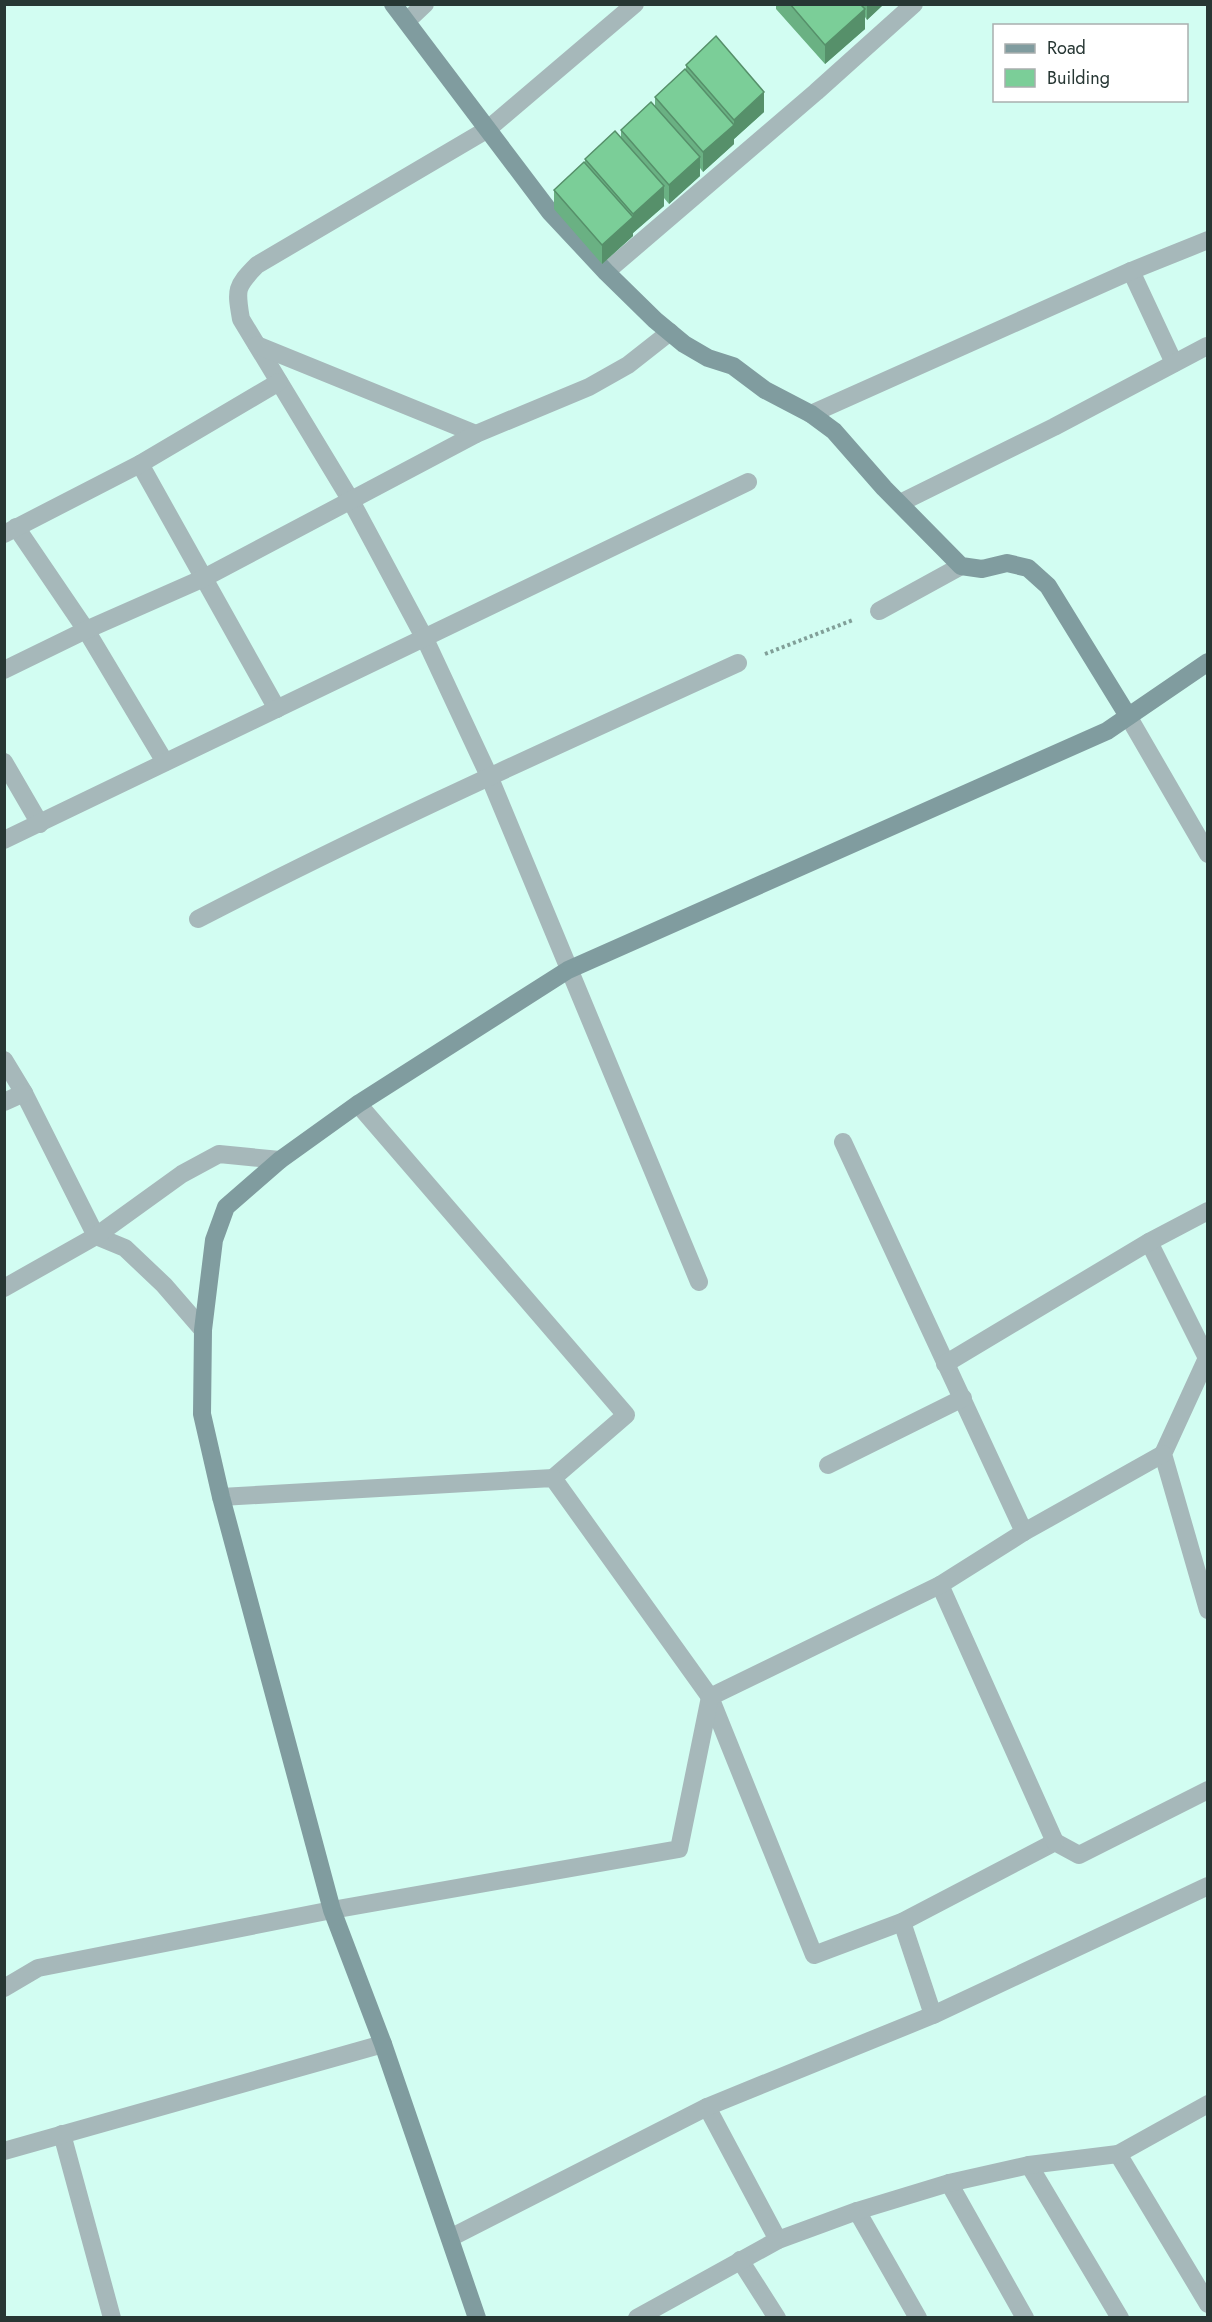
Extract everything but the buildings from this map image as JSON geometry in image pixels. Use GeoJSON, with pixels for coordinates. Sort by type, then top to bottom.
{"type":"FeatureCollection","features":[{"type":"Feature","properties":{"kind":"street"},"geometry":{"type":"LineString","coordinates":[[393,4],[550,212],[606,272],[670,332],[692,349],[708,358],[732,366],[765,390],[811,414],[834,431],[884,488],[961,566]]}},
{"type":"Feature","properties":{"kind":"street"},"geometry":{"type":"LineString","coordinates":[[407,21],[425,4]]}},
{"type":"Feature","properties":{"kind":"street"},"geometry":{"type":"LineString","coordinates":[[635,4],[488,129],[257,265],[244,278],[236,293],[241,319],[350,499],[424,639],[489,776],[699,1282]]}},
{"type":"Feature","properties":{"kind":"street"},"geometry":{"type":"LineString","coordinates":[[606,272],[816,92],[914,4]]}},
{"type":"Feature","properties":{"kind":"street"},"geometry":{"type":"LineString","coordinates":[[811,414],[1131,271],[1208,240]]}},
{"type":"Feature","properties":{"kind":"street"},"geometry":{"type":"LineString","coordinates":[[1131,271],[1174,363]]}},
{"type":"Feature","properties":{"kind":"street"},"geometry":{"type":"LineString","coordinates":[[4,670],[86,630],[204,578],[476,434],[589,387],[628,365],[670,332]]}},
{"type":"Feature","properties":{"kind":"street"},"geometry":{"type":"LineString","coordinates":[[257,345],[476,434]]}},
{"type":"Feature","properties":{"kind":"street"},"geometry":{"type":"LineString","coordinates":[[900,503],[1054,427],[1207,346]]}},
{"type":"Feature","properties":{"kind":"street"},"geometry":{"type":"LineString","coordinates":[[165,762],[86,630],[10,530],[140,464],[279,382]]}},
{"type":"Feature","properties":{"kind":"street"},"geometry":{"type":"LineString","coordinates":[[140,464],[277,709]]}},
{"type":"Feature","properties":{"kind":"street"},"geometry":{"type":"LineString","coordinates":[[4,840],[748,482]]}},
{"type":"Feature","properties":{"kind":"street"},"geometry":{"type":"LineString","coordinates":[[879,611],[961,566],[982,568],[1007,563],[1028,568],[1048,586],[1128,716],[1208,855]]}},
{"type":"Feature","properties":{"kind":"street"},"geometry":{"type":"LineString","coordinates":[[477,2318],[383,2044],[332,1910],[220,1497],[202,1414],[203,1330],[214,1240],[226,1207],[280,1160],[358,1104],[568,970],[1107,731],[1208,662]]}},
{"type":"Feature","properties":{"kind":"street"},"geometry":{"type":"LineString","coordinates":[[198,919],[301,866],[489,776],[738,663]]}},
{"type":"Feature","properties":{"kind":"street"},"geometry":{"type":"LineString","coordinates":[[4,762],[40,824]]}},
{"type":"Feature","properties":{"kind":"street"},"geometry":{"type":"LineString","coordinates":[[4,1060],[24,1093],[96,1236],[125,1248],[164,1285],[203,1330]]}},
{"type":"Feature","properties":{"kind":"street"},"geometry":{"type":"LineString","coordinates":[[4,1102],[24,1093]]}},
{"type":"Feature","properties":{"kind":"street"},"geometry":{"type":"LineString","coordinates":[[220,1497],[553,1478],[626,1415],[358,1104]]}},
{"type":"Feature","properties":{"kind":"street"},"geometry":{"type":"LineString","coordinates":[[843,1142],[1024,1532]]}},
{"type":"Feature","properties":{"kind":"street"},"geometry":{"type":"LineString","coordinates":[[4,1288],[53,1263],[96,1236],[182,1174],[219,1154],[280,1160]]}},
{"type":"Feature","properties":{"kind":"street"},"geometry":{"type":"LineString","coordinates":[[945,1364],[1149,1242],[1208,1211]]}},
{"type":"Feature","properties":{"kind":"street"},"geometry":{"type":"LineString","coordinates":[[710,1697],[940,1585],[1024,1532],[1163,1454],[1207,1358],[1149,1242]]}},
{"type":"Feature","properties":{"kind":"street"},"geometry":{"type":"LineString","coordinates":[[828,1465],[963,1398]]}},
{"type":"Feature","properties":{"kind":"street"},"geometry":{"type":"LineString","coordinates":[[1163,1454],[1208,1610]]}},
{"type":"Feature","properties":{"kind":"street"},"geometry":{"type":"LineString","coordinates":[[553,1478],[710,1697],[814,1955],[902,1922],[1055,1842]]}},
{"type":"Feature","properties":{"kind":"street"},"geometry":{"type":"LineString","coordinates":[[940,1585],[1055,1842],[1079,1855],[1208,1790]]}},
{"type":"Feature","properties":{"kind":"street"},"geometry":{"type":"LineString","coordinates":[[4,1988],[38,1968],[332,1910],[679,1849],[710,1697]]}},
{"type":"Feature","properties":{"kind":"street"},"geometry":{"type":"LineString","coordinates":[[450,2238],[707,2107],[933,2014],[1208,1886]]}},
{"type":"Feature","properties":{"kind":"street"},"geometry":{"type":"LineString","coordinates":[[902,1922],[933,2014]]}},
{"type":"Feature","properties":{"kind":"street"},"geometry":{"type":"LineString","coordinates":[[5,2150],[383,2044]]}},
{"type":"Feature","properties":{"kind":"street"},"geometry":{"type":"LineString","coordinates":[[637,2318],[667,2311],[740,2260],[777,2240],[857,2211],[949,2183],[1029,2164],[1118,2154],[1208,2104]]}},
{"type":"Feature","properties":{"kind":"street"},"geometry":{"type":"LineString","coordinates":[[707,2107],[777,2240]]}},
{"type":"Feature","properties":{"kind":"street"},"geometry":{"type":"LineString","coordinates":[[62,2134],[111,2318]]}},
{"type":"Feature","properties":{"kind":"street"},"geometry":{"type":"LineString","coordinates":[[1118,2154],[1208,2304]]}},
{"type":"Feature","properties":{"kind":"street"},"geometry":{"type":"LineString","coordinates":[[1029,2164],[1120,2318]]}},
{"type":"Feature","properties":{"kind":"street"},"geometry":{"type":"LineString","coordinates":[[949,2183],[1025,2318]]}},
{"type":"Feature","properties":{"kind":"street"},"geometry":{"type":"LineString","coordinates":[[857,2211],[918,2318]]}},
{"type":"Feature","properties":{"kind":"street"},"geometry":{"type":"LineString","coordinates":[[740,2260],[777,2318]]}},
{"type":"Feature","properties":{"kind":"path"},"geometry":{"type":"LineString","coordinates":[[758,657],[879,611]]}}]}
